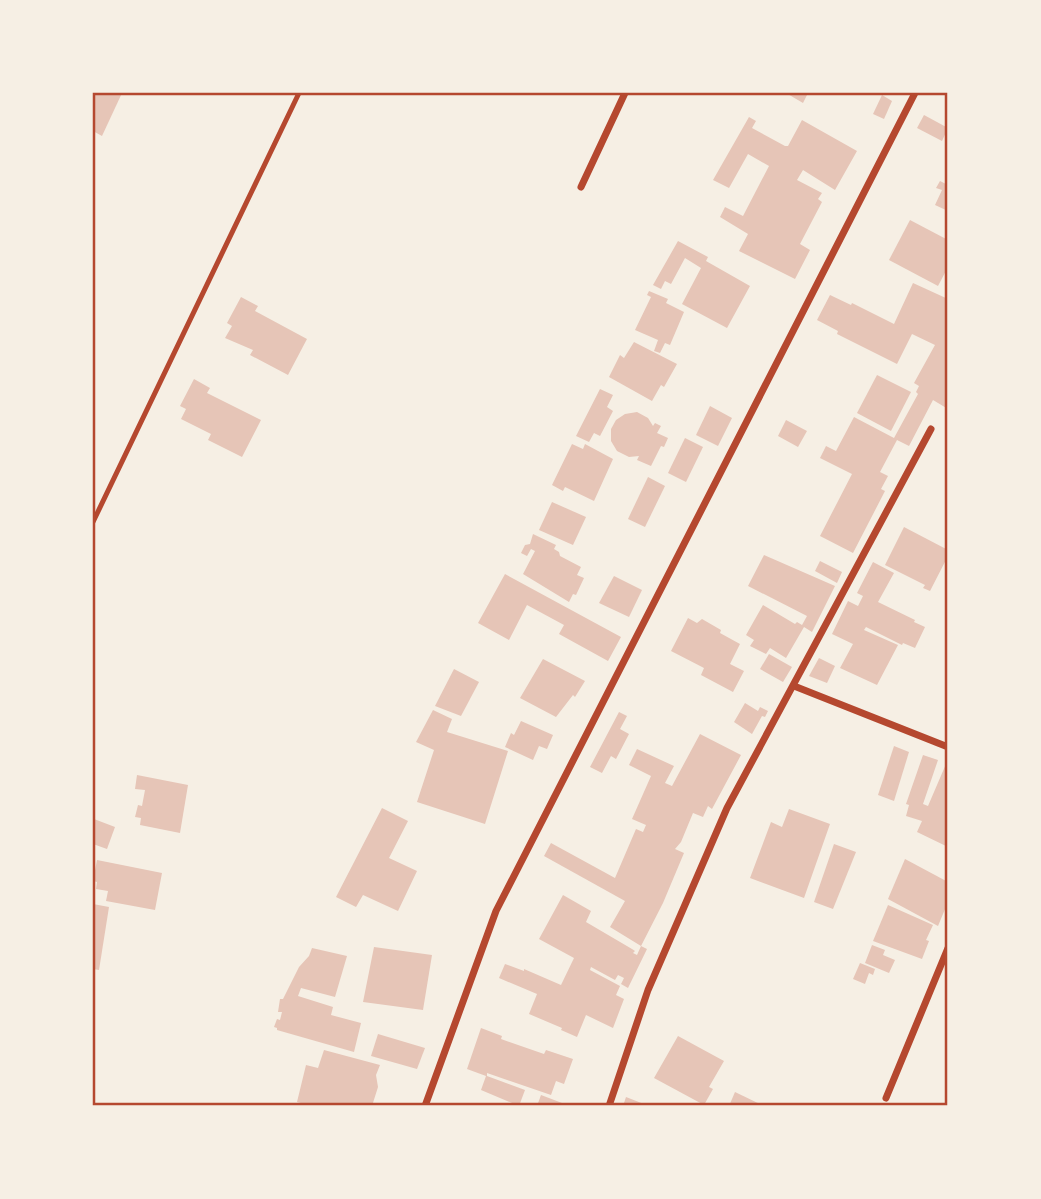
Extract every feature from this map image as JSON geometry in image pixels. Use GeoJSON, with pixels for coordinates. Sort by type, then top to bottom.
{"type":"FeatureCollection","features":[{"type":"Feature","properties":{"kind":"street"},"geometry":{"type":"LineString","coordinates":[[580,187],[625,93]]}},
{"type":"Feature","properties":{"kind":"street"},"geometry":{"type":"LineString","coordinates":[[425,1106],[496,911],[915,93]]}},
{"type":"Feature","properties":{"kind":"street"},"geometry":{"type":"LineString","coordinates":[[609,1106],[648,990],[727,808],[931,429]]}},
{"type":"Feature","properties":{"kind":"street"},"geometry":{"type":"LineString","coordinates":[[794,686],[948,745]]}},
{"type":"Feature","properties":{"kind":"street"},"geometry":{"type":"LineString","coordinates":[[886,1098],[948,948]]}},
{"type":"Feature","properties":{"kind":"lane"},"geometry":{"type":"LineString","coordinates":[[93,522],[299,93]]}},
{"type":"Feature","properties":{"kind":"building"},"geometry":{"type":"Polygon","coordinates":[[[93,93],[122,93],[102,136],[93,131],[93,93]]]}},
{"type":"Feature","properties":{"kind":"building"},"geometry":{"type":"Polygon","coordinates":[[[786,93],[808,93],[803,103],[786,93]]]}},
{"type":"Feature","properties":{"kind":"building"},"geometry":{"type":"Polygon","coordinates":[[[882,95],[892,101],[884,119],[873,114],[882,95]]]}},
{"type":"Feature","properties":{"kind":"building"},"geometry":{"type":"Polygon","coordinates":[[[924,115],[948,128],[942,141],[917,128],[924,115]]]}},
{"type":"Feature","properties":{"kind":"building"},"geometry":{"type":"Polygon","coordinates":[[[749,117],[756,121],[752,128],[785,146],[788,146],[802,120],[857,151],[835,190],[803,170],[797,180],[822,193],[818,199],[822,202],[800,244],[810,250],[795,279],[739,251],[748,234],[720,217],[725,207],[743,216],[769,166],[748,154],[729,188],[713,180],[749,117]]]}},
{"type":"Feature","properties":{"kind":"building"},"geometry":{"type":"Polygon","coordinates":[[[940,181],[948,185],[948,211],[935,205],[942,190],[936,188],[940,181]]]}},
{"type":"Feature","properties":{"kind":"building"},"geometry":{"type":"Polygon","coordinates":[[[910,220],[948,240],[948,267],[938,286],[889,260],[910,220]]]}},
{"type":"Feature","properties":{"kind":"building"},"geometry":{"type":"Polygon","coordinates":[[[678,241],[708,257],[706,261],[750,286],[727,328],[682,304],[701,268],[685,258],[671,284],[665,281],[661,289],[653,285],[678,241]]]}},
{"type":"Feature","properties":{"kind":"building"},"geometry":{"type":"Polygon","coordinates":[[[913,283],[948,299],[948,409],[933,400],[909,446],[897,440],[880,472],[888,476],[881,489],[885,491],[853,553],[820,536],[852,474],[820,458],[826,446],[836,451],[854,417],[894,438],[918,394],[916,392],[919,386],[914,383],[935,345],[912,334],[897,364],[837,334],[838,331],[817,320],[830,295],[894,324],[913,283]]]}},
{"type":"Feature","properties":{"kind":"building"},"geometry":{"type":"Polygon","coordinates":[[[649,291],[668,299],[666,303],[684,312],[670,345],[665,343],[660,353],[654,351],[658,340],[635,330],[651,297],[647,295],[649,291]]]}},
{"type":"Feature","properties":{"kind":"building"},"geometry":{"type":"Polygon","coordinates":[[[241,297],[258,306],[255,311],[307,339],[288,375],[250,355],[253,350],[225,338],[232,326],[227,323],[241,297]]]}},
{"type":"Feature","properties":{"kind":"building"},"geometry":{"type":"Polygon","coordinates":[[[634,342],[677,364],[664,387],[661,385],[652,401],[609,377],[620,355],[624,358],[634,342]]]}},
{"type":"Feature","properties":{"kind":"building"},"geometry":{"type":"Polygon","coordinates":[[[877,375],[911,392],[891,431],[857,413],[877,375]]]}},
{"type":"Feature","properties":{"kind":"building"},"geometry":{"type":"Polygon","coordinates":[[[194,379],[210,388],[207,393],[261,420],[242,457],[208,440],[211,434],[181,419],[186,409],[180,406],[194,379]]]}},
{"type":"Feature","properties":{"kind":"building"},"geometry":{"type":"Polygon","coordinates":[[[600,389],[613,395],[607,407],[613,411],[600,436],[594,433],[589,442],[576,436],[600,389]]]}},
{"type":"Feature","properties":{"kind":"building"},"geometry":{"type":"Polygon","coordinates":[[[710,406],[732,418],[718,446],[696,435],[710,406]]]}},
{"type":"Feature","properties":{"kind":"building"},"geometry":{"type":"Polygon","coordinates":[[[637,412],[648,418],[653,426],[655,423],[661,426],[657,433],[668,438],[651,466],[637,460],[639,456],[629,457],[617,451],[611,441],[611,429],[616,420],[625,414],[637,412]]]}},
{"type":"Feature","properties":{"kind":"building"},"geometry":{"type":"Polygon","coordinates":[[[786,420],[807,431],[798,447],[778,436],[786,420]]]}},
{"type":"Feature","properties":{"kind":"building"},"geometry":{"type":"Polygon","coordinates":[[[685,438],[703,447],[686,482],[668,473],[685,438]]]}},
{"type":"Feature","properties":{"kind":"building"},"geometry":{"type":"Polygon","coordinates":[[[572,444],[583,449],[585,444],[613,459],[594,501],[565,487],[563,491],[552,485],[572,444]]]}},
{"type":"Feature","properties":{"kind":"building"},"geometry":{"type":"Polygon","coordinates":[[[648,477],[665,486],[645,527],[628,519],[648,477]]]}},
{"type":"Feature","properties":{"kind":"building"},"geometry":{"type":"Polygon","coordinates":[[[552,502],[586,517],[573,545],[539,530],[552,502]]]}},
{"type":"Feature","properties":{"kind":"building"},"geometry":{"type":"Polygon","coordinates":[[[904,527],[948,550],[948,556],[930,591],[923,588],[925,585],[885,565],[904,527]]]}},
{"type":"Feature","properties":{"kind":"building"},"geometry":{"type":"Polygon","coordinates":[[[533,534],[556,545],[554,549],[560,556],[581,567],[577,575],[584,578],[576,595],[573,594],[569,602],[523,574],[535,551],[531,549],[527,556],[521,553],[525,545],[530,544],[533,534]]]}},
{"type":"Feature","properties":{"kind":"building"},"geometry":{"type":"Polygon","coordinates":[[[764,555],[835,586],[812,632],[804,627],[786,658],[770,648],[766,654],[750,646],[754,640],[746,635],[763,605],[795,624],[797,622],[802,625],[807,616],[748,586],[764,555]]]}},
{"type":"Feature","properties":{"kind":"building"},"geometry":{"type":"Polygon","coordinates":[[[820,561],[842,572],[837,583],[815,571],[820,561]]]}},
{"type":"Feature","properties":{"kind":"building"},"geometry":{"type":"Polygon","coordinates":[[[873,562],[894,573],[878,602],[925,627],[915,648],[903,643],[902,645],[866,627],[864,630],[898,645],[877,685],[840,668],[853,644],[832,634],[848,601],[858,606],[863,596],[857,593],[873,562]]]}},
{"type":"Feature","properties":{"kind":"building"},"geometry":{"type":"Polygon","coordinates":[[[505,574],[621,637],[608,661],[559,634],[564,625],[527,605],[509,640],[478,623],[505,574]]]}},
{"type":"Feature","properties":{"kind":"building"},"geometry":{"type":"Polygon","coordinates":[[[614,576],[642,590],[629,617],[599,603],[614,576]]]}},
{"type":"Feature","properties":{"kind":"building"},"geometry":{"type":"Polygon","coordinates":[[[688,618],[697,623],[702,619],[740,644],[730,664],[744,671],[733,692],[701,675],[704,668],[671,651],[688,618]]]}},
{"type":"Feature","properties":{"kind":"building"},"geometry":{"type":"Polygon","coordinates":[[[769,654],[792,667],[783,682],[760,669],[769,654]]]}},
{"type":"Feature","properties":{"kind":"building"},"geometry":{"type":"Polygon","coordinates":[[[819,658],[835,666],[827,683],[809,676],[819,658]]]}},
{"type":"Feature","properties":{"kind":"building"},"geometry":{"type":"Polygon","coordinates":[[[543,659],[585,681],[575,697],[573,695],[556,717],[520,698],[543,659]]]}},
{"type":"Feature","properties":{"kind":"building"},"geometry":{"type":"Polygon","coordinates":[[[454,669],[479,682],[461,716],[435,706],[454,669]]]}},
{"type":"Feature","properties":{"kind":"building"},"geometry":{"type":"Polygon","coordinates":[[[745,703],[758,711],[760,707],[768,711],[752,734],[734,722],[745,703]]]}},
{"type":"Feature","properties":{"kind":"building"},"geometry":{"type":"Polygon","coordinates":[[[433,710],[452,719],[447,732],[508,751],[485,824],[417,802],[434,750],[416,742],[433,710]]]}},
{"type":"Feature","properties":{"kind":"building"},"geometry":{"type":"Polygon","coordinates":[[[619,712],[627,716],[620,729],[629,734],[616,759],[611,756],[602,773],[590,767],[619,712]]]}},
{"type":"Feature","properties":{"kind":"building"},"geometry":{"type":"Polygon","coordinates":[[[521,721],[553,735],[547,749],[539,746],[533,760],[505,747],[511,733],[514,735],[521,721]]]}},
{"type":"Feature","properties":{"kind":"building"},"geometry":{"type":"Polygon","coordinates":[[[700,734],[741,755],[712,809],[708,806],[703,817],[693,813],[681,842],[675,849],[684,853],[641,946],[610,927],[625,901],[544,856],[551,843],[615,878],[636,829],[643,832],[646,825],[632,819],[651,776],[629,765],[637,749],[674,766],[665,783],[672,786],[700,734]]]}},
{"type":"Feature","properties":{"kind":"building"},"geometry":{"type":"Polygon","coordinates":[[[894,746],[909,752],[894,801],[878,795],[894,746]]]}},
{"type":"Feature","properties":{"kind":"building"},"geometry":{"type":"Polygon","coordinates":[[[923,755],[938,760],[923,804],[928,806],[948,764],[948,847],[917,832],[922,821],[906,816],[909,805],[906,804],[923,755]]]}},
{"type":"Feature","properties":{"kind":"building"},"geometry":{"type":"Polygon","coordinates":[[[137,775],[188,785],[180,833],[140,825],[141,818],[135,817],[138,805],[142,806],[145,790],[135,789],[137,775]]]}},
{"type":"Feature","properties":{"kind":"building"},"geometry":{"type":"Polygon","coordinates":[[[382,808],[408,821],[389,858],[417,871],[398,911],[363,895],[356,907],[336,897],[382,808]]]}},
{"type":"Feature","properties":{"kind":"building"},"geometry":{"type":"Polygon","coordinates":[[[789,809],[830,824],[804,898],[750,878],[771,822],[782,827],[789,809]]]}},
{"type":"Feature","properties":{"kind":"building"},"geometry":{"type":"Polygon","coordinates":[[[94,819],[115,827],[107,849],[93,844],[94,819]]]}},
{"type":"Feature","properties":{"kind":"building"},"geometry":{"type":"Polygon","coordinates":[[[834,844],[856,852],[833,909],[814,902],[834,844]]]}},
{"type":"Feature","properties":{"kind":"building"},"geometry":{"type":"Polygon","coordinates":[[[905,859],[948,882],[948,902],[938,926],[888,899],[905,859]]]}},
{"type":"Feature","properties":{"kind":"building"},"geometry":{"type":"Polygon","coordinates":[[[97,860],[162,873],[155,910],[106,901],[108,891],[96,889],[97,882],[93,881],[97,860]]]}},
{"type":"Feature","properties":{"kind":"building"},"geometry":{"type":"Polygon","coordinates":[[[563,895],[591,911],[586,922],[635,951],[633,953],[637,955],[641,946],[647,949],[628,988],[621,984],[624,978],[618,975],[615,980],[591,967],[590,970],[620,986],[616,995],[624,999],[613,1028],[586,1015],[577,1037],[529,1014],[537,994],[499,978],[505,964],[561,985],[574,958],[539,939],[563,895]]]}},
{"type":"Feature","properties":{"kind":"building"},"geometry":{"type":"Polygon","coordinates":[[[93,904],[109,907],[99,970],[93,969],[93,904]]]}},
{"type":"Feature","properties":{"kind":"building"},"geometry":{"type":"Polygon","coordinates":[[[888,905],[933,925],[922,959],[873,941],[888,905]]]}},
{"type":"Feature","properties":{"kind":"building"},"geometry":{"type":"Polygon","coordinates":[[[872,945],[885,950],[883,955],[895,960],[889,973],[865,963],[872,945]]]}},
{"type":"Feature","properties":{"kind":"building"},"geometry":{"type":"Polygon","coordinates":[[[374,947],[432,955],[423,1010],[363,1002],[374,947]]]}},
{"type":"Feature","properties":{"kind":"building"},"geometry":{"type":"Polygon","coordinates":[[[312,948],[347,956],[335,997],[301,988],[298,996],[333,1007],[331,1015],[361,1023],[354,1052],[274,1027],[282,1012],[278,1012],[280,999],[283,999],[312,948]]]}},
{"type":"Feature","properties":{"kind":"building"},"geometry":{"type":"Polygon","coordinates":[[[860,963],[875,969],[873,975],[869,973],[865,984],[853,979],[860,963]]]}},
{"type":"Feature","properties":{"kind":"building"},"geometry":{"type":"Polygon","coordinates":[[[481,1028],[502,1036],[501,1039],[544,1054],[546,1050],[573,1059],[564,1084],[556,1081],[551,1095],[487,1073],[487,1076],[525,1090],[519,1106],[481,1090],[486,1076],[467,1069],[481,1028]]]}},
{"type":"Feature","properties":{"kind":"building"},"geometry":{"type":"Polygon","coordinates":[[[378,1034],[425,1048],[417,1069],[371,1056],[378,1034]]]}},
{"type":"Feature","properties":{"kind":"building"},"geometry":{"type":"Polygon","coordinates":[[[678,1036],[724,1061],[709,1087],[713,1089],[704,1105],[654,1078],[678,1036]]]}},
{"type":"Feature","properties":{"kind":"building"},"geometry":{"type":"Polygon","coordinates":[[[324,1050],[380,1065],[376,1075],[378,1087],[372,1106],[312,1106],[297,1102],[306,1065],[318,1068],[324,1050]]]}},
{"type":"Feature","properties":{"kind":"building"},"geometry":{"type":"Polygon","coordinates":[[[735,1092],[764,1106],[729,1106],[735,1092]]]}},
{"type":"Feature","properties":{"kind":"building"},"geometry":{"type":"Polygon","coordinates":[[[541,1095],[570,1106],[537,1106],[541,1095]]]}},
{"type":"Feature","properties":{"kind":"building"},"geometry":{"type":"Polygon","coordinates":[[[626,1097],[649,1106],[623,1106],[626,1097]]]}}]}
